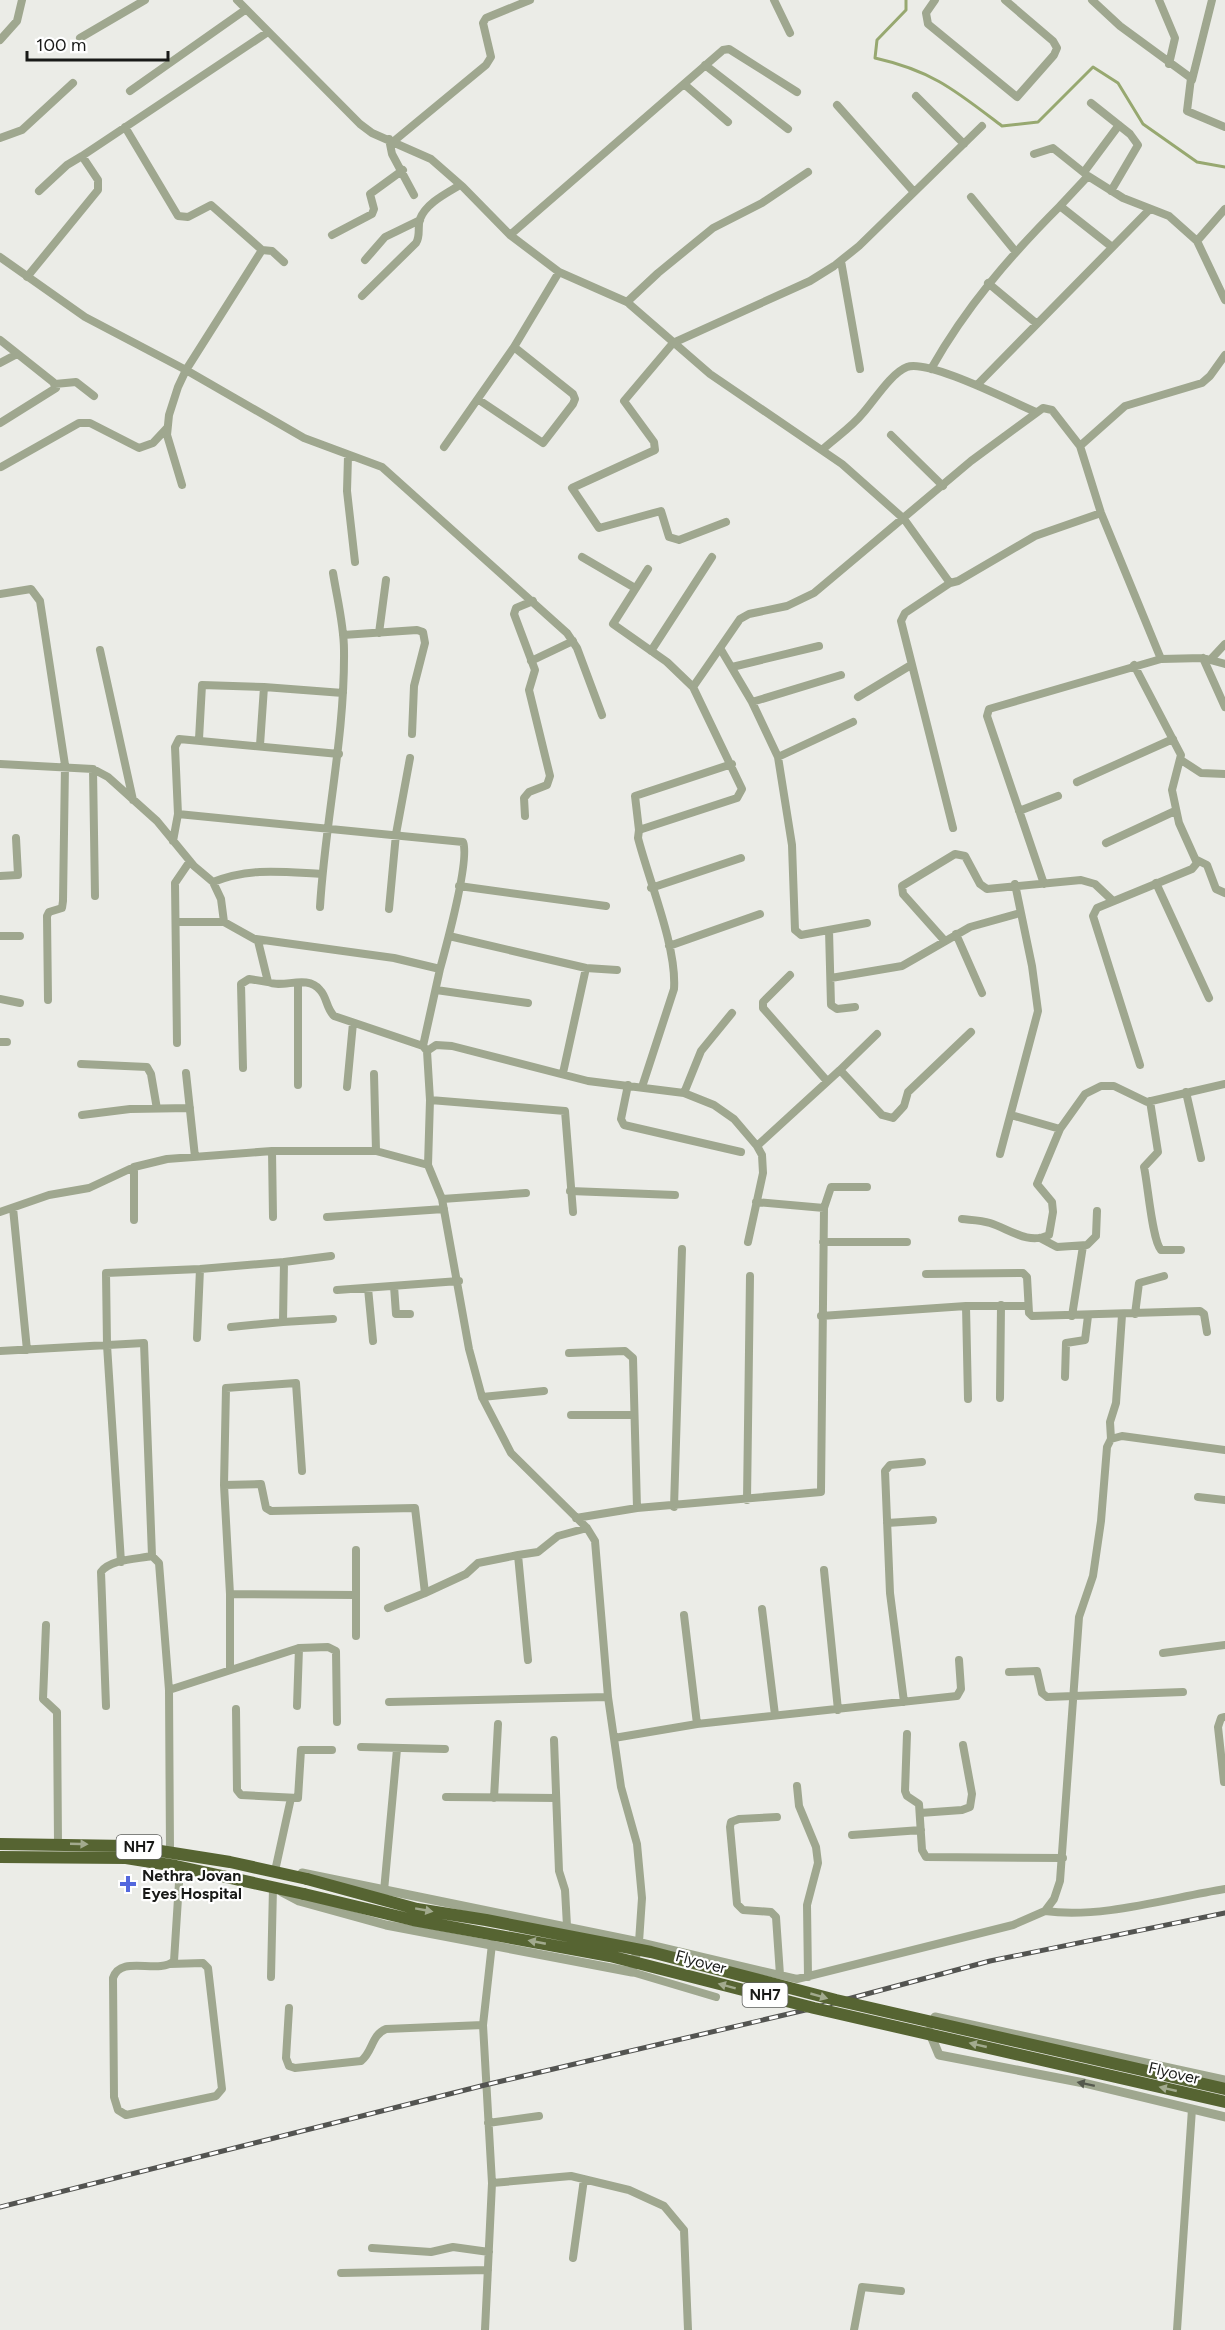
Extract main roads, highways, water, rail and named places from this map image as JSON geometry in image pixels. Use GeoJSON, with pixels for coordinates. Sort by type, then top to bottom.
{"type":"FeatureCollection","features":[{"type":"Feature","properties":{"kind":"highway","name":"Flyover"},"geometry":{"type":"LineString","coordinates":[[0,1844],[58,1843],[129,1846],[275,1871],[417,1909],[651,1952],[836,2000],[1225,2089]]}},
{"type":"Feature","properties":{"kind":"highway","name":"Flyover"},"geometry":{"type":"LineString","coordinates":[[0,1857],[126,1858],[180,1867],[413,1920],[610,1956],[814,2008],[1225,2102]]}},
{"type":"Feature","properties":{"kind":"waterway"},"geometry":{"type":"LineString","coordinates":[[906,0],[906,10],[877,40],[875,58],[929,76],[1002,126],[1038,122],[1093,67],[1118,83],[1143,124],[1197,162],[1225,167]]}},
{"type":"Feature","properties":{"kind":"railway"},"geometry":{"type":"LineString","coordinates":[[0,2207],[485,2085],[814,2008],[990,1961],[1225,1913]]}},
{"type":"Feature","properties":{"kind":"place","name":"Nethra Jovan Eyes Hospital"},"geometry":{"type":"Point","coordinates":[128,1884]}}]}
